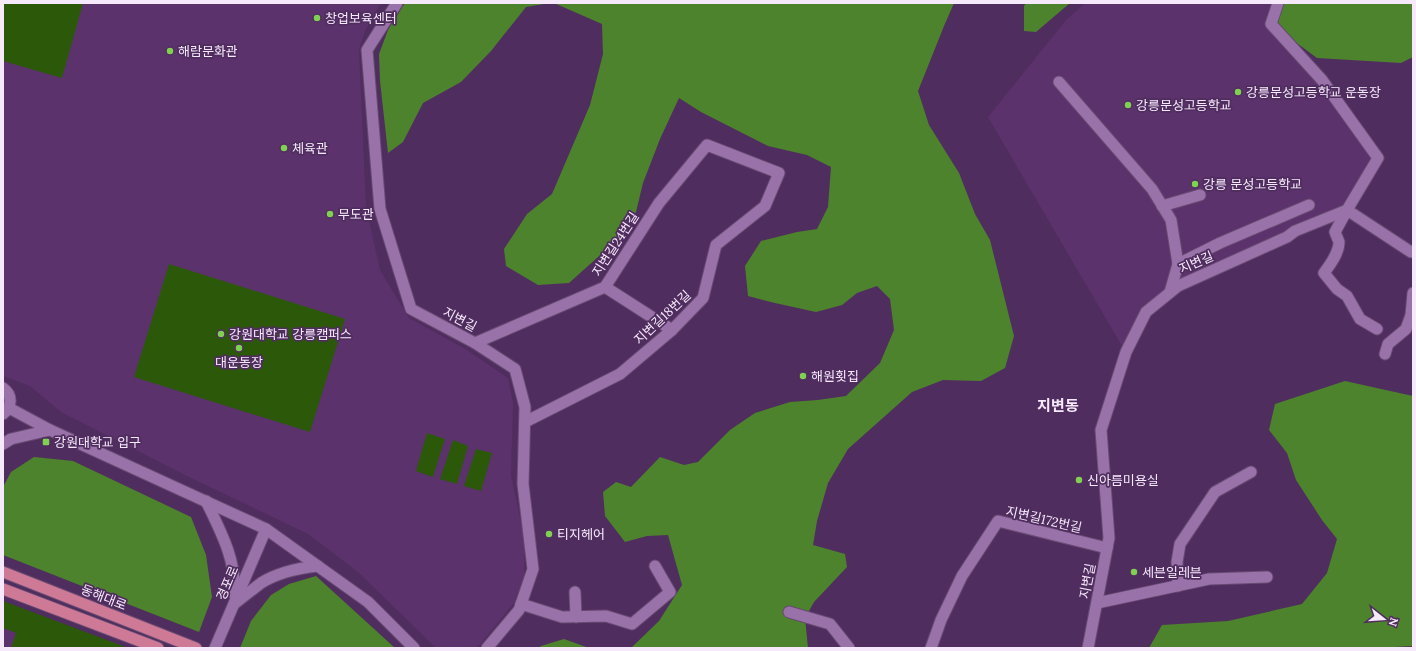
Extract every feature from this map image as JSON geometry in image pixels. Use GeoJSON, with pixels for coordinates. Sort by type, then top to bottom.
{"type":"FeatureCollection","features":[{"type":"Feature","properties":{"kind":"main road","name":"동해대로"},"geometry":{"type":"LineString","coordinates":[[3,572],[192,647]]}},
{"type":"Feature","properties":{"kind":"main road"},"geometry":{"type":"LineString","coordinates":[[3,589],[158,648]]}},
{"type":"Feature","properties":{"kind":"street","name":"지변길"},"geometry":{"type":"LineString","coordinates":[[397,3],[367,50],[380,209],[411,309],[475,342],[515,369],[525,407],[523,484],[533,569],[519,610],[487,648]]}},
{"type":"Feature","properties":{"kind":"street"},"geometry":{"type":"LineString","coordinates":[[1278,3],[1271,24],[1322,80],[1378,158],[1335,232],[1338,242],[1336,253],[1324,273],[1337,289],[1347,296],[1360,319],[1377,329]]}},
{"type":"Feature","properties":{"kind":"street"},"geometry":{"type":"LineString","coordinates":[[1059,82],[1152,189],[1171,220],[1178,264],[1170,292]]}},
{"type":"Feature","properties":{"kind":"street","name":"지변길24번길"},"geometry":{"type":"LineString","coordinates":[[475,342],[605,287],[659,203],[707,145]]}},
{"type":"Feature","properties":{"kind":"street","name":"지변길18번길"},"geometry":{"type":"LineString","coordinates":[[525,422],[620,374],[672,330],[703,298],[716,245],[765,206],[778,173],[707,145]]}},
{"type":"Feature","properties":{"kind":"street"},"geometry":{"type":"LineString","coordinates":[[1162,206],[1200,195]]}},
{"type":"Feature","properties":{"kind":"street"},"geometry":{"type":"LineString","coordinates":[[1178,264],[1220,243],[1309,204]]}},
{"type":"Feature","properties":{"kind":"street","name":"지변길"},"geometry":{"type":"LineString","coordinates":[[1088,648],[1109,538],[1101,430],[1126,352],[1146,312],[1178,286],[1287,237],[1295,231],[1347,210]]}},
{"type":"Feature","properties":{"kind":"street"},"geometry":{"type":"LineString","coordinates":[[1347,210],[1413,252]]}},
{"type":"Feature","properties":{"kind":"street"},"geometry":{"type":"LineString","coordinates":[[605,287],[672,330]]}},
{"type":"Feature","properties":{"kind":"street"},"geometry":{"type":"LineString","coordinates":[[1386,354],[1388,344],[1406,329],[1411,315],[1413,294]]}},
{"type":"Feature","properties":{"kind":"street"},"geometry":{"type":"LineString","coordinates":[[3,388],[10,398],[6,411],[266,529],[368,602],[414,648]]}},
{"type":"Feature","properties":{"kind":"street"},"geometry":{"type":"LineString","coordinates":[[3,444],[11,439],[50,430]]}},
{"type":"Feature","properties":{"kind":"street"},"geometry":{"type":"LineString","coordinates":[[1178,586],[1177,562],[1180,544],[1215,492],[1251,472]]}},
{"type":"Feature","properties":{"kind":"street"},"geometry":{"type":"LineString","coordinates":[[206,501],[227,546],[236,581],[233,605]]}},
{"type":"Feature","properties":{"kind":"street","name":"지변길172번길"},"geometry":{"type":"LineString","coordinates":[[931,648],[941,620],[962,576],[998,521],[1107,548]]}},
{"type":"Feature","properties":{"kind":"street","name":"경포로"},"geometry":{"type":"LineString","coordinates":[[215,648],[266,529]]}},
{"type":"Feature","properties":{"kind":"street"},"geometry":{"type":"LineString","coordinates":[[233,605],[262,582],[282,574],[307,567],[318,566]]}},
{"type":"Feature","properties":{"kind":"street"},"geometry":{"type":"LineString","coordinates":[[521,604],[562,617],[606,616],[632,624],[670,592],[655,566]]}},
{"type":"Feature","properties":{"kind":"street"},"geometry":{"type":"LineString","coordinates":[[1097,603],[1209,579],[1267,577]]}},
{"type":"Feature","properties":{"kind":"street"},"geometry":{"type":"LineString","coordinates":[[575,592],[576,617]]}},
{"type":"Feature","properties":{"kind":"street"},"geometry":{"type":"LineString","coordinates":[[788,612],[830,624],[849,648]]}},
{"type":"Feature","properties":{"kind":"shaded area","name":"강원대학교 강릉캠퍼스"},"geometry":{"type":"Polygon","coordinates":[[[3,3],[381,3],[365,31],[359,50],[366,207],[380,270],[409,318],[467,350],[508,378],[513,403],[511,476],[525,540],[524,577],[514,603],[477,648],[436,648],[358,572],[308,534],[187,476],[61,412],[30,386],[3,376],[3,3]]]}},
{"type":"Feature","properties":{"kind":"shaded area","name":"강릉 문성고등학교"},"geometry":{"type":"Polygon","coordinates":[[[1085,3],[1278,3],[1271,24],[1378,158],[1347,210],[1178,286],[1146,312],[1126,353],[988,117],[1066,20],[1085,3]]]}},
{"type":"Feature","properties":{"kind":"shaded area"},"geometry":{"type":"Polygon","coordinates":[[[3,615],[32,629],[24,648],[3,648],[3,615]]]}},
{"type":"Feature","properties":{"kind":"green space"},"geometry":{"type":"Polygon","coordinates":[[[3,3],[83,3],[62,78],[3,61],[3,3]]]}},
{"type":"Feature","properties":{"kind":"green space"},"geometry":{"type":"Polygon","coordinates":[[[405,3],[550,3],[526,7],[491,51],[461,82],[423,103],[403,142],[388,153],[380,81],[379,54],[388,30],[405,3]]]}},
{"type":"Feature","properties":{"kind":"green space"},"geometry":{"type":"Polygon","coordinates":[[[554,3],[954,3],[918,91],[929,125],[959,173],[975,214],[990,240],[1014,336],[1005,368],[981,381],[943,380],[912,392],[848,449],[828,483],[817,521],[813,545],[845,554],[847,567],[814,602],[805,618],[808,648],[631,648],[659,621],[682,585],[668,535],[647,536],[625,542],[605,516],[603,492],[616,482],[631,487],[660,457],[684,465],[698,462],[730,430],[755,413],[790,402],[846,396],[880,363],[894,330],[890,299],[877,286],[857,293],[842,305],[816,312],[748,296],[745,266],[761,241],[797,232],[817,229],[828,207],[831,167],[807,155],[768,146],[701,112],[679,98],[660,139],[643,183],[636,212],[608,248],[569,283],[538,285],[506,266],[504,249],[527,214],[552,194],[590,105],[603,54],[602,24],[554,3]]]}},
{"type":"Feature","properties":{"kind":"green space"},"geometry":{"type":"Polygon","coordinates":[[[1026,3],[1070,3],[1036,32],[1024,31],[1024,6],[1026,3]]]}},
{"type":"Feature","properties":{"kind":"green space"},"geometry":{"type":"Polygon","coordinates":[[[1278,3],[1413,3],[1413,57],[1401,63],[1317,58],[1271,24],[1278,3]]]}},
{"type":"Feature","properties":{"kind":"green space","name":"대운동장"},"geometry":{"type":"Polygon","coordinates":[[[169,264],[345,319],[310,432],[134,377],[169,264]]]}},
{"type":"Feature","properties":{"kind":"green space"},"geometry":{"type":"Polygon","coordinates":[[[1345,381],[1413,396],[1413,646],[1376,648],[1149,648],[1162,625],[1228,621],[1302,604],[1327,573],[1337,539],[1322,520],[1296,480],[1287,453],[1269,430],[1275,404],[1345,381]]]}},
{"type":"Feature","properties":{"kind":"green space"},"geometry":{"type":"Polygon","coordinates":[[[427,433],[445,439],[433,477],[416,471],[427,433]]]}},
{"type":"Feature","properties":{"kind":"green space"},"geometry":{"type":"Polygon","coordinates":[[[453,440],[468,446],[457,484],[440,479],[453,440]]]}},
{"type":"Feature","properties":{"kind":"green space"},"geometry":{"type":"Polygon","coordinates":[[[476,449],[492,453],[481,491],[464,486],[476,449]]]}},
{"type":"Feature","properties":{"kind":"green space"},"geometry":{"type":"Polygon","coordinates":[[[34,457],[73,461],[191,517],[206,555],[212,597],[199,632],[3,555],[3,487],[11,472],[34,457]]]}},
{"type":"Feature","properties":{"kind":"green space"},"geometry":{"type":"Polygon","coordinates":[[[316,576],[395,648],[240,648],[251,621],[271,595],[289,584],[316,576]]]}},
{"type":"Feature","properties":{"kind":"green space"},"geometry":{"type":"Polygon","coordinates":[[[3,601],[128,648],[11,648],[16,633],[3,628],[3,601]]]}},
{"type":"Feature","properties":{"kind":"green space"},"geometry":{"type":"Polygon","coordinates":[[[564,639],[589,648],[539,648],[541,646],[564,639]]]}},
{"type":"Feature","properties":{"kind":"place","name":"창업보육센터"},"geometry":{"type":"Point","coordinates":[317,18]}},
{"type":"Feature","properties":{"kind":"place","name":"해람문화관"},"geometry":{"type":"Point","coordinates":[170,51]}},
{"type":"Feature","properties":{"kind":"place","name":"강릉문성고등학교 운동장"},"geometry":{"type":"Point","coordinates":[1238,92]}},
{"type":"Feature","properties":{"kind":"place","name":"강릉문성고등학교"},"geometry":{"type":"Point","coordinates":[1128,105]}},
{"type":"Feature","properties":{"kind":"place","name":"체육관"},"geometry":{"type":"Point","coordinates":[284,148]}},
{"type":"Feature","properties":{"kind":"place","name":"강릉 문성고등학교"},"geometry":{"type":"Point","coordinates":[1195,184]}},
{"type":"Feature","properties":{"kind":"place","name":"무도관"},"geometry":{"type":"Point","coordinates":[330,214]}},
{"type":"Feature","properties":{"kind":"place","name":"강원대학교 강릉캠퍼스"},"geometry":{"type":"Point","coordinates":[221,334]}},
{"type":"Feature","properties":{"kind":"place","name":"대운동장"},"geometry":{"type":"Point","coordinates":[239,348]}},
{"type":"Feature","properties":{"kind":"place","name":"해원횟집"},"geometry":{"type":"Point","coordinates":[803,376]}},
{"type":"Feature","properties":{"kind":"place","name":"강원대학교 입구"},"geometry":{"type":"Point","coordinates":[46,442]}},
{"type":"Feature","properties":{"kind":"place","name":"신아름미용실"},"geometry":{"type":"Point","coordinates":[1079,480]}},
{"type":"Feature","properties":{"kind":"place","name":"티지헤어"},"geometry":{"type":"Point","coordinates":[549,534]}},
{"type":"Feature","properties":{"kind":"place","name":"세븐일레븐"},"geometry":{"type":"Point","coordinates":[1134,572]}},
{"type":"Feature","properties":{"kind":"district","name":"지변동"},"geometry":{"type":"Point","coordinates":[1058,406]}}]}
